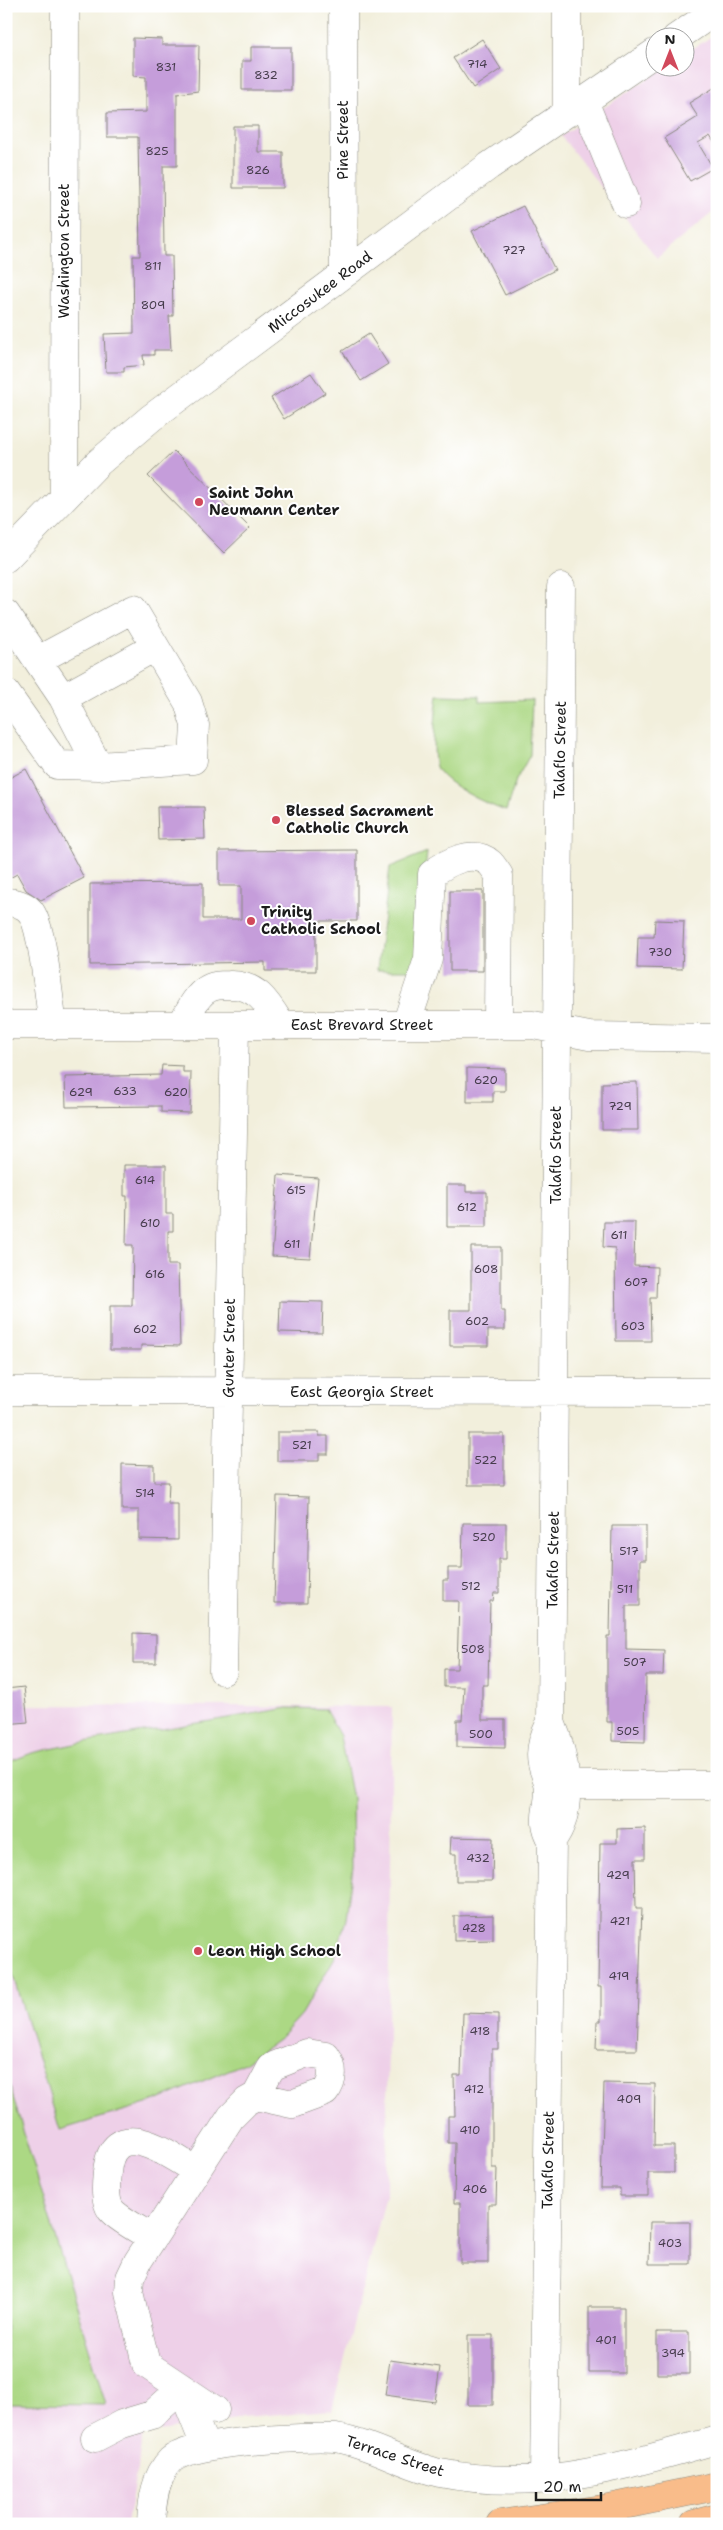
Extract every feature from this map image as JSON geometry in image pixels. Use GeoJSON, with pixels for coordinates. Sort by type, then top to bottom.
{"type":"FeatureCollection","features":[{"type":"Feature","properties":{"kind":"main road"},"geometry":{"type":"LineString","coordinates":[[500,2524],[609,2508],[717,2486]]}},
{"type":"Feature","properties":{"kind":"main road"},"geometry":{"type":"LineString","coordinates":[[694,2524],[717,2518]]}},
{"type":"Feature","properties":{"kind":"street","name":"Washington Street"},"geometry":{"type":"LineString","coordinates":[[64,496],[65,6]]}},
{"type":"Feature","properties":{"kind":"street","name":"Pine Street"},"geometry":{"type":"LineString","coordinates":[[343,6],[344,274]]}},
{"type":"Feature","properties":{"kind":"street"},"geometry":{"type":"LineString","coordinates":[[567,6],[576,107],[626,204]]}},
{"type":"Feature","properties":{"kind":"street"},"geometry":{"type":"LineString","coordinates":[[695,28],[714,18]]}},
{"type":"Feature","properties":{"kind":"street","name":"Miccosukee Road"},"geometry":{"type":"LineString","coordinates":[[6,558],[98,463],[151,418],[489,166],[646,59]]}},
{"type":"Feature","properties":{"kind":"street","name":"Talaflo Street"},"geometry":{"type":"LineString","coordinates":[[544,2479],[552,1840],[546,1829],[545,1812],[558,1785],[548,1778],[542,1764],[542,1740],[551,1722],[562,587]]}},
{"type":"Feature","properties":{"kind":"street"},"geometry":{"type":"LineString","coordinates":[[6,693],[57,765],[98,766],[193,760],[195,725],[188,702],[133,609],[38,660]]}},
{"type":"Feature","properties":{"kind":"street"},"geometry":{"type":"LineString","coordinates":[[6,614],[63,698],[98,766]]}},
{"type":"Feature","properties":{"kind":"street"},"geometry":{"type":"LineString","coordinates":[[63,698],[156,647]]}},
{"type":"Feature","properties":{"kind":"street"},"geometry":{"type":"LineString","coordinates":[[406,1025],[428,959],[432,874],[448,862],[469,856],[489,861],[499,875],[498,1025]]}},
{"type":"Feature","properties":{"kind":"street"},"geometry":{"type":"LineString","coordinates":[[6,902],[20,903],[31,912],[38,927],[53,1025]]}},
{"type":"Feature","properties":{"kind":"street"},"geometry":{"type":"LineString","coordinates":[[181,1025],[196,1000],[206,990],[218,985],[232,984],[249,987],[263,997],[281,1025]]}},
{"type":"Feature","properties":{"kind":"street","name":"East Brevard Street"},"geometry":{"type":"LineString","coordinates":[[6,1025],[533,1025],[589,1036],[717,1038]]}},
{"type":"Feature","properties":{"kind":"street","name":"Gunter Street"},"geometry":{"type":"LineString","coordinates":[[223,1671],[235,1025]]}},
{"type":"Feature","properties":{"kind":"street","name":"East Georgia Street"},"geometry":{"type":"LineString","coordinates":[[6,1391],[717,1392]]}},
{"type":"Feature","properties":{"kind":"street"},"geometry":{"type":"LineString","coordinates":[[558,1785],[717,1785]]}},
{"type":"Feature","properties":{"kind":"street"},"geometry":{"type":"LineString","coordinates":[[216,2410],[146,2364],[129,2292],[130,2278],[152,2238],[231,2117],[247,2101],[256,2096]]}},
{"type":"Feature","properties":{"kind":"street"},"geometry":{"type":"LineString","coordinates":[[152,2238],[112,2211],[108,2203],[107,2172],[114,2152],[122,2142],[137,2140],[171,2155],[196,2171]]}},
{"type":"Feature","properties":{"kind":"street"},"geometry":{"type":"LineString","coordinates":[[95,2438],[122,2424],[152,2415],[182,2388]]}},
{"type":"Feature","properties":{"kind":"street"},"geometry":{"type":"LineString","coordinates":[[182,2388],[206,2446]]}},
{"type":"Feature","properties":{"kind":"street","name":"Terrace Street"},"geometry":{"type":"LineString","coordinates":[[151,2524],[154,2492],[166,2465],[179,2454],[206,2446],[336,2438],[441,2473],[492,2478],[544,2479],[595,2472],[717,2440]]}},
{"type":"Feature","properties":{"kind":"shaded area"},"geometry":{"type":"Polygon","coordinates":[[[717,33],[717,209],[657,258],[561,136],[649,78],[696,78],[696,47],[717,33]]]}},
{"type":"Feature","properties":{"kind":"shaded area","name":"Leon High School"},"geometry":{"type":"Polygon","coordinates":[[[6,1705],[392,1707],[386,2195],[332,2410],[242,2417],[143,2434],[127,2524],[6,2524],[6,1705]]]}},
{"type":"Feature","properties":{"kind":"green space"},"geometry":{"type":"Polygon","coordinates":[[[438,695],[479,696],[479,702],[532,700],[530,755],[516,780],[506,811],[458,788],[437,769],[434,744],[438,695]]]}},
{"type":"Feature","properties":{"kind":"green space"},"geometry":{"type":"Polygon","coordinates":[[[427,852],[416,970],[377,970],[390,867],[427,852]]]}},
{"type":"Feature","properties":{"kind":"green space"},"geometry":{"type":"Polygon","coordinates":[[[288,1708],[325,1709],[340,1736],[352,1799],[353,1867],[346,1919],[335,1957],[302,2014],[282,2036],[245,2063],[156,2101],[60,2130],[6,1953],[6,1763],[32,1753],[84,1742],[288,1708]]]}},
{"type":"Feature","properties":{"kind":"green space"},"geometry":{"type":"Polygon","coordinates":[[[6,2074],[106,2405],[6,2404],[6,2074]]]}},
{"type":"Feature","properties":{"kind":"building"},"geometry":{"type":"Polygon","coordinates":[[[133,38],[162,39],[162,45],[199,45],[198,91],[177,94],[177,166],[163,166],[164,256],[172,256],[173,316],[169,316],[171,350],[154,350],[154,355],[143,355],[144,365],[124,367],[124,372],[106,372],[104,334],[134,333],[133,256],[140,256],[138,137],[107,137],[107,113],[146,112],[146,77],[133,76],[133,38]]]}},
{"type":"Feature","properties":{"kind":"building"},"geometry":{"type":"Polygon","coordinates":[[[482,39],[501,69],[473,88],[453,58],[482,39]]]}},
{"type":"Feature","properties":{"kind":"building"},"geometry":{"type":"Polygon","coordinates":[[[251,47],[291,47],[291,90],[242,90],[242,61],[251,61],[251,47]]]}},
{"type":"Feature","properties":{"kind":"building"},"geometry":{"type":"Polygon","coordinates":[[[717,86],[717,147],[710,136],[698,143],[713,168],[690,181],[664,138],[698,117],[689,103],[717,86]]]}},
{"type":"Feature","properties":{"kind":"building"},"geometry":{"type":"Polygon","coordinates":[[[233,126],[258,126],[258,152],[283,152],[283,188],[233,188],[233,126]]]}},
{"type":"Feature","properties":{"kind":"building"},"geometry":{"type":"Polygon","coordinates":[[[523,206],[555,270],[505,295],[472,231],[523,206]]]}},
{"type":"Feature","properties":{"kind":"building"},"geometry":{"type":"Polygon","coordinates":[[[369,334],[388,364],[361,381],[342,351],[369,334]]]}},
{"type":"Feature","properties":{"kind":"building"},"geometry":{"type":"Polygon","coordinates":[[[311,373],[325,393],[284,419],[271,398],[311,373]]]}},
{"type":"Feature","properties":{"kind":"building","name":"Saint John Neumann Center"},"geometry":{"type":"Polygon","coordinates":[[[174,451],[250,528],[224,553],[148,476],[174,451]]]}},
{"type":"Feature","properties":{"kind":"building"},"geometry":{"type":"Polygon","coordinates":[[[26,769],[84,878],[41,900],[26,890],[17,874],[6,880],[6,780],[26,769]]]}},
{"type":"Feature","properties":{"kind":"building"},"geometry":{"type":"Polygon","coordinates":[[[157,807],[204,807],[205,839],[158,840],[157,807]]]}},
{"type":"Feature","properties":{"kind":"building"},"geometry":{"type":"Polygon","coordinates":[[[357,850],[357,921],[316,921],[316,971],[265,971],[265,962],[90,965],[90,884],[203,883],[203,919],[241,919],[241,886],[219,886],[219,851],[357,850]]]}},
{"type":"Feature","properties":{"kind":"building"},"geometry":{"type":"Polygon","coordinates":[[[450,891],[483,891],[483,971],[450,971],[450,891]]]}},
{"type":"Feature","properties":{"kind":"building"},"geometry":{"type":"Polygon","coordinates":[[[655,920],[684,921],[682,969],[637,968],[638,937],[654,937],[655,920]]]}},
{"type":"Feature","properties":{"kind":"building"},"geometry":{"type":"Polygon","coordinates":[[[162,1065],[183,1066],[183,1072],[191,1072],[190,1113],[161,1112],[161,1106],[66,1107],[65,1077],[161,1075],[162,1065]]]}},
{"type":"Feature","properties":{"kind":"building"},"geometry":{"type":"Polygon","coordinates":[[[467,1068],[505,1069],[505,1091],[493,1091],[493,1102],[467,1102],[467,1068]]]}},
{"type":"Feature","properties":{"kind":"building"},"geometry":{"type":"Polygon","coordinates":[[[637,1082],[638,1130],[602,1130],[602,1083],[637,1082]]]}},
{"type":"Feature","properties":{"kind":"building"},"geometry":{"type":"Polygon","coordinates":[[[124,1165],[166,1165],[166,1214],[173,1214],[173,1231],[168,1231],[168,1265],[178,1265],[180,1346],[141,1345],[141,1350],[110,1350],[110,1306],[132,1306],[133,1245],[126,1245],[127,1196],[124,1196],[124,1165]]]}},
{"type":"Feature","properties":{"kind":"building"},"geometry":{"type":"Polygon","coordinates":[[[278,1175],[318,1178],[310,1258],[272,1256],[278,1175]]]}},
{"type":"Feature","properties":{"kind":"building"},"geometry":{"type":"Polygon","coordinates":[[[447,1185],[466,1185],[466,1192],[487,1192],[487,1227],[447,1227],[447,1185]]]}},
{"type":"Feature","properties":{"kind":"building"},"geometry":{"type":"Polygon","coordinates":[[[604,1222],[635,1222],[634,1266],[657,1267],[656,1298],[650,1298],[651,1341],[616,1341],[615,1248],[603,1247],[604,1222]]]}},
{"type":"Feature","properties":{"kind":"building"},"geometry":{"type":"Polygon","coordinates":[[[471,1247],[501,1247],[501,1311],[505,1311],[505,1330],[488,1330],[488,1346],[450,1346],[450,1310],[471,1310],[471,1247]]]}},
{"type":"Feature","properties":{"kind":"building"},"geometry":{"type":"Polygon","coordinates":[[[280,1301],[323,1302],[322,1333],[279,1332],[280,1301]]]}},
{"type":"Feature","properties":{"kind":"building"},"geometry":{"type":"Polygon","coordinates":[[[277,1432],[319,1432],[319,1436],[328,1436],[328,1454],[319,1454],[319,1461],[277,1461],[277,1432]]]}},
{"type":"Feature","properties":{"kind":"building"},"geometry":{"type":"Polygon","coordinates":[[[468,1434],[504,1434],[504,1485],[468,1485],[468,1434]]]}},
{"type":"Feature","properties":{"kind":"building"},"geometry":{"type":"Polygon","coordinates":[[[122,1464],[154,1465],[154,1482],[169,1482],[168,1504],[178,1504],[178,1540],[139,1539],[139,1510],[122,1510],[122,1464]]]}},
{"type":"Feature","properties":{"kind":"building"},"geometry":{"type":"Polygon","coordinates":[[[277,1496],[309,1497],[307,1603],[274,1603],[277,1496]]]}},
{"type":"Feature","properties":{"kind":"building"},"geometry":{"type":"Polygon","coordinates":[[[463,1523],[506,1523],[506,1559],[499,1559],[499,1593],[494,1593],[493,1601],[490,1601],[488,1685],[482,1685],[482,1720],[505,1720],[505,1748],[457,1747],[457,1720],[462,1720],[464,1687],[444,1687],[444,1669],[457,1669],[459,1601],[443,1601],[443,1580],[448,1580],[448,1568],[462,1568],[463,1523]]]}},
{"type":"Feature","properties":{"kind":"building"},"geometry":{"type":"Polygon","coordinates":[[[612,1526],[646,1526],[646,1560],[640,1560],[640,1606],[626,1606],[626,1649],[664,1650],[663,1675],[646,1675],[645,1742],[612,1741],[612,1722],[607,1722],[607,1636],[610,1636],[612,1526]]]}},
{"type":"Feature","properties":{"kind":"building"},"geometry":{"type":"Polygon","coordinates":[[[133,1633],[156,1634],[156,1663],[133,1663],[133,1633]]]}},
{"type":"Feature","properties":{"kind":"building"},"geometry":{"type":"Polygon","coordinates":[[[24,1687],[28,1722],[6,1724],[6,1689],[24,1687]]]}},
{"type":"Feature","properties":{"kind":"building"},"geometry":{"type":"Polygon","coordinates":[[[645,1828],[645,1859],[635,1859],[636,1908],[642,1908],[637,2050],[596,2050],[597,2021],[601,2021],[601,1987],[598,1987],[600,1843],[617,1843],[617,1829],[645,1828]]]}},
{"type":"Feature","properties":{"kind":"building"},"geometry":{"type":"Polygon","coordinates":[[[451,1837],[493,1838],[492,1881],[456,1881],[456,1854],[450,1854],[451,1837]]]}},
{"type":"Feature","properties":{"kind":"building"},"geometry":{"type":"Polygon","coordinates":[[[493,1915],[493,1940],[454,1941],[454,1916],[493,1915]]]}},
{"type":"Feature","properties":{"kind":"building"},"geometry":{"type":"Polygon","coordinates":[[[463,2013],[498,2014],[498,2049],[492,2049],[492,2168],[497,2168],[496,2204],[488,2204],[488,2263],[460,2263],[460,2203],[454,2203],[455,2143],[448,2143],[448,2116],[455,2116],[454,2075],[461,2075],[463,2013]]]}},
{"type":"Feature","properties":{"kind":"building"},"geometry":{"type":"Polygon","coordinates":[[[604,2083],[655,2084],[654,2146],[674,2146],[674,2173],[648,2173],[648,2196],[620,2196],[620,2188],[601,2188],[604,2083]]]}},
{"type":"Feature","properties":{"kind":"building"},"geometry":{"type":"Polygon","coordinates":[[[650,2222],[690,2222],[690,2264],[649,2264],[650,2222]]]}},
{"type":"Feature","properties":{"kind":"building"},"geometry":{"type":"Polygon","coordinates":[[[589,2307],[624,2307],[624,2373],[589,2373],[589,2307]]]}},
{"type":"Feature","properties":{"kind":"building"},"geometry":{"type":"Polygon","coordinates":[[[657,2332],[689,2332],[689,2374],[657,2374],[657,2332]]]}},
{"type":"Feature","properties":{"kind":"building"},"geometry":{"type":"Polygon","coordinates":[[[468,2335],[493,2335],[493,2405],[468,2405],[468,2335]]]}},
{"type":"Feature","properties":{"kind":"building"},"geometry":{"type":"Polygon","coordinates":[[[390,2360],[440,2367],[435,2402],[385,2395],[390,2360]]]}},
{"type":"Feature","properties":{"kind":"place","name":"Saint John Neumann Center"},"geometry":{"type":"Point","coordinates":[199,502]}},
{"type":"Feature","properties":{"kind":"place","name":"Blessed Sacrament Catholic Church"},"geometry":{"type":"Point","coordinates":[276,820]}},
{"type":"Feature","properties":{"kind":"place","name":"Trinity Catholic School"},"geometry":{"type":"Point","coordinates":[251,921]}},
{"type":"Feature","properties":{"kind":"place","name":"Leon High School"},"geometry":{"type":"Point","coordinates":[198,1951]}}]}
